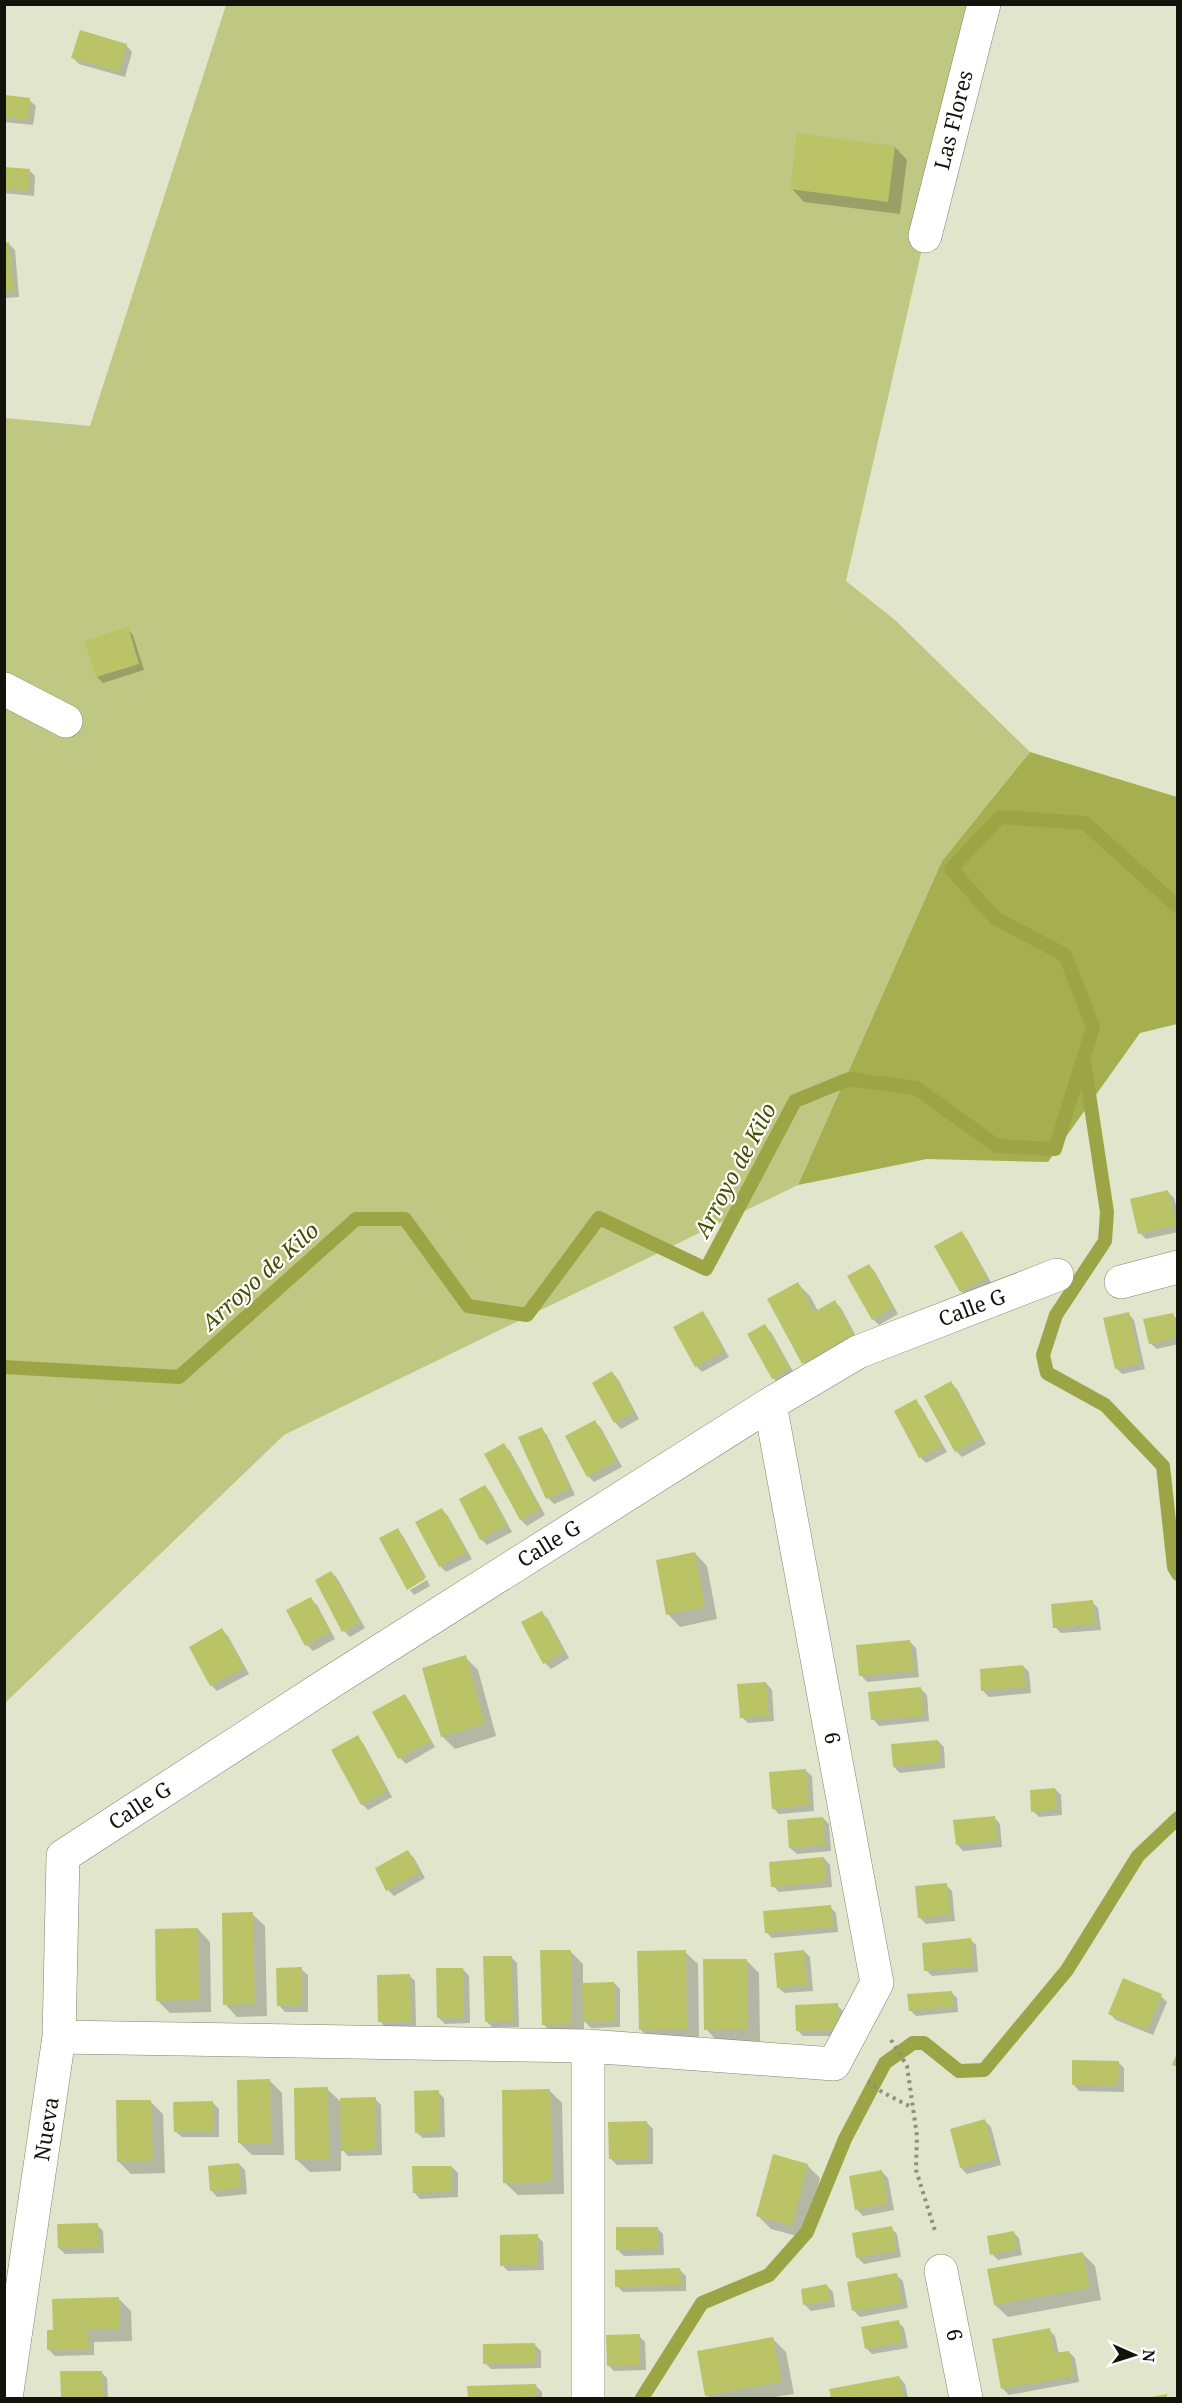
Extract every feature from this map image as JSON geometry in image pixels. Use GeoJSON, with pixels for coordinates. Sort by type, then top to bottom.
{"type":"FeatureCollection","features":[{"type":"Feature","properties":{"kind":"street","name":"Las Flores"},"geometry":{"type":"LineString","coordinates":[[925,236],[984,4]]}},
{"type":"Feature","properties":{"kind":"street"},"geometry":{"type":"LineString","coordinates":[[4,689],[66,721]]}},
{"type":"Feature","properties":{"kind":"street"},"geometry":{"type":"LineString","coordinates":[[1121,1282],[1178,1267]]}},
{"type":"Feature","properties":{"kind":"street","name":"Calle G"},"geometry":{"type":"LineString","coordinates":[[63,1856],[334,1680],[770,1404],[858,1352],[1057,1275]]}},
{"type":"Feature","properties":{"kind":"street","name":"6"},"geometry":{"type":"LineString","coordinates":[[770,1404],[877,1983],[848,2071]]}},
{"type":"Feature","properties":{"kind":"street","name":"Nueva"},"geometry":{"type":"LineString","coordinates":[[6,2398],[59,2037],[63,1856]]}},
{"type":"Feature","properties":{"kind":"street"},"geometry":{"type":"LineString","coordinates":[[59,2037],[588,2046],[848,2071]]}},
{"type":"Feature","properties":{"kind":"street"},"geometry":{"type":"LineString","coordinates":[[588,2046],[588,2398]]}},
{"type":"Feature","properties":{"kind":"street","name":"6"},"geometry":{"type":"LineString","coordinates":[[941,2271],[966,2398]]}},
{"type":"Feature","properties":{"kind":"path"},"geometry":{"type":"LineString","coordinates":[[892,2042],[907,2066],[917,2136],[916,2170],[935,2232],[941,2271]]}},
{"type":"Feature","properties":{"kind":"path"},"geometry":{"type":"LineString","coordinates":[[848,2071],[913,2108]]}},
{"type":"Feature","properties":{"kind":"green space"},"geometry":{"type":"Polygon","coordinates":[[[226,5],[984,5],[925,236],[846,581],[895,620],[1030,752],[942,861],[798,1185],[284,1435],[5,1703],[5,418],[90,426],[226,5]]]}},
{"type":"Feature","properties":{"kind":"green space"},"geometry":{"type":"Polygon","coordinates":[[[1030,752],[1177,797],[1177,1024],[1140,1033],[1048,1162],[927,1159],[798,1185],[942,861],[1030,752]]]}},
{"type":"Feature","properties":{"kind":"building"},"geometry":{"type":"Polygon","coordinates":[[[80,30],[127,44],[119,72],[71,58],[80,30]]]}},
{"type":"Feature","properties":{"kind":"building"},"geometry":{"type":"Polygon","coordinates":[[[5,95],[30,98],[28,120],[5,117],[5,95]]]}},
{"type":"Feature","properties":{"kind":"building"},"geometry":{"type":"Polygon","coordinates":[[[797,133],[895,146],[888,202],[790,189],[797,133]]]}},
{"type":"Feature","properties":{"kind":"building"},"geometry":{"type":"Polygon","coordinates":[[[4,167],[30,169],[28,191],[4,189],[4,167]]]}},
{"type":"Feature","properties":{"kind":"building"},"geometry":{"type":"Polygon","coordinates":[[[9,242],[14,291],[4,292],[4,243],[9,242]]]}},
{"type":"Feature","properties":{"kind":"building"},"geometry":{"type":"Polygon","coordinates":[[[128,627],[139,664],[96,677],[84,641],[128,627]]]}},
{"type":"Feature","properties":{"kind":"building"},"geometry":{"type":"Polygon","coordinates":[[[1168,1190],[1177,1225],[1138,1234],[1130,1199],[1168,1190]]]}},
{"type":"Feature","properties":{"kind":"building"},"geometry":{"type":"Polygon","coordinates":[[[962,1231],[987,1278],[960,1292],[934,1246],[962,1231]]]}},
{"type":"Feature","properties":{"kind":"building"},"geometry":{"type":"Polygon","coordinates":[[[869,1264],[893,1307],[872,1320],[847,1276],[869,1264]]]}},
{"type":"Feature","properties":{"kind":"building"},"geometry":{"type":"Polygon","coordinates":[[[798,1282],[814,1312],[835,1300],[854,1335],[802,1364],[767,1299],[798,1282]]]}},
{"type":"Feature","properties":{"kind":"building"},"geometry":{"type":"Polygon","coordinates":[[[703,1311],[724,1351],[695,1367],[673,1327],[703,1311]]]}},
{"type":"Feature","properties":{"kind":"building"},"geometry":{"type":"Polygon","coordinates":[[[1129,1312],[1140,1363],[1115,1369],[1103,1318],[1129,1312]]]}},
{"type":"Feature","properties":{"kind":"building"},"geometry":{"type":"Polygon","coordinates":[[[1173,1313],[1178,1337],[1149,1344],[1143,1319],[1173,1313]]]}},
{"type":"Feature","properties":{"kind":"building"},"geometry":{"type":"Polygon","coordinates":[[[765,1324],[790,1369],[772,1379],[747,1334],[765,1324]]]}},
{"type":"Feature","properties":{"kind":"building"},"geometry":{"type":"Polygon","coordinates":[[[612,1371],[634,1412],[614,1423],[592,1383],[612,1371]]]}},
{"type":"Feature","properties":{"kind":"building"},"geometry":{"type":"Polygon","coordinates":[[[951,1381],[981,1437],[955,1452],[924,1396],[951,1381]]]}},
{"type":"Feature","properties":{"kind":"building"},"geometry":{"type":"Polygon","coordinates":[[[916,1399],[942,1446],[919,1458],[894,1411],[916,1399]]]}},
{"type":"Feature","properties":{"kind":"building"},"geometry":{"type":"Polygon","coordinates":[[[595,1420],[617,1460],[587,1477],[565,1436],[595,1420]]]}},
{"type":"Feature","properties":{"kind":"building"},"geometry":{"type":"Polygon","coordinates":[[[542,1427],[570,1489],[546,1499],[518,1437],[542,1427]]]}},
{"type":"Feature","properties":{"kind":"building"},"geometry":{"type":"Polygon","coordinates":[[[504,1443],[540,1509],[520,1520],[484,1454],[504,1443]]]}},
{"type":"Feature","properties":{"kind":"building"},"geometry":{"type":"Polygon","coordinates":[[[485,1485],[507,1525],[480,1540],[459,1499],[485,1485]]]}},
{"type":"Feature","properties":{"kind":"building"},"geometry":{"type":"Polygon","coordinates":[[[442,1508],[467,1552],[439,1567],[415,1522],[442,1508]]]}},
{"type":"Feature","properties":{"kind":"building"},"geometry":{"type":"Polygon","coordinates":[[[398,1528],[425,1579],[407,1590],[379,1538],[398,1528]]]}},
{"type":"Feature","properties":{"kind":"building"},"geometry":{"type":"Polygon","coordinates":[[[695,1552],[705,1607],[666,1615],[656,1560],[695,1552]]]}},
{"type":"Feature","properties":{"kind":"building"},"geometry":{"type":"Polygon","coordinates":[[[331,1571],[360,1622],[342,1632],[315,1580],[331,1571]]]}},
{"type":"Feature","properties":{"kind":"building"},"geometry":{"type":"Polygon","coordinates":[[[311,1597],[330,1632],[305,1646],[286,1610],[311,1597]]]}},
{"type":"Feature","properties":{"kind":"building"},"geometry":{"type":"Polygon","coordinates":[[[1093,1600],[1095,1624],[1053,1628],[1051,1604],[1093,1600]]]}},
{"type":"Feature","properties":{"kind":"building"},"geometry":{"type":"Polygon","coordinates":[[[542,1611],[564,1652],[543,1664],[521,1622],[542,1611]]]}},
{"type":"Feature","properties":{"kind":"building"},"geometry":{"type":"Polygon","coordinates":[[[222,1628],[244,1668],[210,1686],[189,1647],[222,1628]]]}},
{"type":"Feature","properties":{"kind":"building"},"geometry":{"type":"Polygon","coordinates":[[[910,1640],[914,1671],[859,1676],[856,1645],[910,1640]]]}},
{"type":"Feature","properties":{"kind":"building"},"geometry":{"type":"Polygon","coordinates":[[[466,1655],[485,1724],[441,1737],[422,1668],[466,1655]]]}},
{"type":"Feature","properties":{"kind":"building"},"geometry":{"type":"Polygon","coordinates":[[[1023,1665],[1026,1687],[981,1691],[980,1669],[1023,1665]]]}},
{"type":"Feature","properties":{"kind":"building"},"geometry":{"type":"Polygon","coordinates":[[[766,1682],[769,1715],[740,1718],[737,1684],[766,1682]]]}},
{"type":"Feature","properties":{"kind":"building"},"geometry":{"type":"Polygon","coordinates":[[[921,1687],[924,1716],[871,1720],[868,1692],[921,1687]]]}},
{"type":"Feature","properties":{"kind":"building"},"geometry":{"type":"Polygon","coordinates":[[[405,1694],[431,1741],[398,1759],[372,1712],[405,1694]]]}},
{"type":"Feature","properties":{"kind":"building"},"geometry":{"type":"Polygon","coordinates":[[[358,1735],[387,1791],[361,1805],[331,1750],[358,1735]]]}},
{"type":"Feature","properties":{"kind":"building"},"geometry":{"type":"Polygon","coordinates":[[[938,1740],[940,1762],[893,1767],[891,1744],[938,1740]]]}},
{"type":"Feature","properties":{"kind":"building"},"geometry":{"type":"Polygon","coordinates":[[[806,1769],[809,1805],[772,1809],[769,1772],[806,1769]]]}},
{"type":"Feature","properties":{"kind":"building"},"geometry":{"type":"Polygon","coordinates":[[[1055,1788],[1057,1809],[1031,1812],[1030,1790],[1055,1788]]]}},
{"type":"Feature","properties":{"kind":"building"},"geometry":{"type":"Polygon","coordinates":[[[995,1816],[997,1841],[956,1845],[953,1820],[995,1816]]]}},
{"type":"Feature","properties":{"kind":"building"},"geometry":{"type":"Polygon","coordinates":[[[823,1817],[825,1845],[789,1848],[787,1820],[823,1817]]]}},
{"type":"Feature","properties":{"kind":"building"},"geometry":{"type":"Polygon","coordinates":[[[408,1850],[420,1872],[386,1891],[375,1868],[408,1850]]]}},
{"type":"Feature","properties":{"kind":"building"},"geometry":{"type":"Polygon","coordinates":[[[824,1857],[826,1882],[771,1887],[769,1862],[824,1857]]]}},
{"type":"Feature","properties":{"kind":"building"},"geometry":{"type":"Polygon","coordinates":[[[947,1883],[950,1915],[918,1918],[915,1886],[947,1883]]]}},
{"type":"Feature","properties":{"kind":"building"},"geometry":{"type":"Polygon","coordinates":[[[831,1905],[833,1927],[765,1933],[763,1911],[831,1905]]]}},
{"type":"Feature","properties":{"kind":"building"},"geometry":{"type":"Polygon","coordinates":[[[253,1912],[255,2004],[223,2005],[222,1913],[253,1912]]]}},
{"type":"Feature","properties":{"kind":"building"},"geometry":{"type":"Polygon","coordinates":[[[198,1928],[199,2000],[156,2001],[155,1929],[198,1928]]]}},
{"type":"Feature","properties":{"kind":"building"},"geometry":{"type":"Polygon","coordinates":[[[971,1938],[973,1966],[924,1971],[922,1943],[971,1938]]]}},
{"type":"Feature","properties":{"kind":"building"},"geometry":{"type":"Polygon","coordinates":[[[540,1950],[571,1950],[572,2024],[542,2025],[540,1950]]]}},
{"type":"Feature","properties":{"kind":"building"},"geometry":{"type":"Polygon","coordinates":[[[686,1950],[687,2029],[639,2030],[637,1951],[686,1950]]]}},
{"type":"Feature","properties":{"kind":"building"},"geometry":{"type":"Polygon","coordinates":[[[804,1950],[807,1985],[777,1988],[774,1953],[804,1950]]]}},
{"type":"Feature","properties":{"kind":"building"},"geometry":{"type":"Polygon","coordinates":[[[483,1956],[512,1956],[513,2021],[485,2022],[483,1956]]]}},
{"type":"Feature","properties":{"kind":"building"},"geometry":{"type":"Polygon","coordinates":[[[703,1959],[747,1959],[748,2029],[704,2030],[703,1959]]]}},
{"type":"Feature","properties":{"kind":"building"},"geometry":{"type":"Polygon","coordinates":[[[302,1967],[302,2006],[277,2006],[276,1968],[302,1967]]]}},
{"type":"Feature","properties":{"kind":"building"},"geometry":{"type":"Polygon","coordinates":[[[436,1968],[463,1968],[464,2018],[437,2018],[436,1968]]]}},
{"type":"Feature","properties":{"kind":"building"},"geometry":{"type":"Polygon","coordinates":[[[410,1974],[411,2022],[378,2022],[377,1975],[410,1974]]]}},
{"type":"Feature","properties":{"kind":"building"},"geometry":{"type":"Polygon","coordinates":[[[1123,1978],[1162,1994],[1147,2030],[1108,2014],[1123,1978]]]}},
{"type":"Feature","properties":{"kind":"building"},"geometry":{"type":"Polygon","coordinates":[[[614,1982],[615,2022],[583,2022],[582,1983],[614,1982]]]}},
{"type":"Feature","properties":{"kind":"building"},"geometry":{"type":"Polygon","coordinates":[[[952,1991],[953,2007],[909,2011],[907,1994],[952,1991]]]}},
{"type":"Feature","properties":{"kind":"building"},"geometry":{"type":"Polygon","coordinates":[[[838,2003],[839,2030],[796,2031],[795,2005],[838,2003]]]}},
{"type":"Feature","properties":{"kind":"building"},"geometry":{"type":"Polygon","coordinates":[[[1178,2051],[1178,2067],[1172,2065],[1178,2051]]]}},
{"type":"Feature","properties":{"kind":"building"},"geometry":{"type":"Polygon","coordinates":[[[1072,2060],[1119,2061],[1118,2086],[1072,2085],[1072,2060]]]}},
{"type":"Feature","properties":{"kind":"building"},"geometry":{"type":"Polygon","coordinates":[[[270,2079],[271,2143],[238,2143],[237,2080],[270,2079]]]}},
{"type":"Feature","properties":{"kind":"building"},"geometry":{"type":"Polygon","coordinates":[[[328,2087],[329,2159],[295,2160],[294,2088],[328,2087]]]}},
{"type":"Feature","properties":{"kind":"building"},"geometry":{"type":"Polygon","coordinates":[[[550,2089],[552,2182],[503,2183],[502,2090],[550,2089]]]}},
{"type":"Feature","properties":{"kind":"building"},"geometry":{"type":"Polygon","coordinates":[[[439,2090],[439,2132],[415,2133],[414,2091],[439,2090]]]}},
{"type":"Feature","properties":{"kind":"building"},"geometry":{"type":"Polygon","coordinates":[[[376,2097],[376,2150],[341,2151],[340,2098],[376,2097]]]}},
{"type":"Feature","properties":{"kind":"building"},"geometry":{"type":"Polygon","coordinates":[[[116,2100],[151,2100],[153,2161],[117,2162],[116,2100]]]}},
{"type":"Feature","properties":{"kind":"building"},"geometry":{"type":"Polygon","coordinates":[[[213,2101],[214,2131],[174,2132],[173,2102],[213,2101]]]}},
{"type":"Feature","properties":{"kind":"building"},"geometry":{"type":"Polygon","coordinates":[[[985,2119],[996,2159],[960,2168],[950,2129],[985,2119]]]}},
{"type":"Feature","properties":{"kind":"building"},"geometry":{"type":"Polygon","coordinates":[[[647,2121],[648,2159],[609,2159],[608,2122],[647,2121]]]}},
{"type":"Feature","properties":{"kind":"building"},"geometry":{"type":"Polygon","coordinates":[[[773,2154],[808,2164],[792,2226],[756,2216],[773,2154]]]}},
{"type":"Feature","properties":{"kind":"building"},"geometry":{"type":"Polygon","coordinates":[[[239,2163],[241,2188],[210,2191],[208,2166],[239,2163]]]}},
{"type":"Feature","properties":{"kind":"building"},"geometry":{"type":"Polygon","coordinates":[[[412,2166],[452,2166],[452,2192],[413,2193],[412,2166]]]}},
{"type":"Feature","properties":{"kind":"building"},"geometry":{"type":"Polygon","coordinates":[[[882,2170],[888,2204],[855,2210],[849,2176],[882,2170]]]}},
{"type":"Feature","properties":{"kind":"building"},"geometry":{"type":"Polygon","coordinates":[[[98,2223],[99,2248],[58,2248],[57,2224],[98,2223]]]}},
{"type":"Feature","properties":{"kind":"building"},"geometry":{"type":"Polygon","coordinates":[[[892,2226],[896,2251],[856,2258],[852,2233],[892,2226]]]}},
{"type":"Feature","properties":{"kind":"building"},"geometry":{"type":"Polygon","coordinates":[[[616,2227],[658,2227],[658,2249],[616,2250],[616,2227]]]}},
{"type":"Feature","properties":{"kind":"building"},"geometry":{"type":"Polygon","coordinates":[[[1014,2231],[1017,2249],[990,2255],[987,2236],[1014,2231]]]}},
{"type":"Feature","properties":{"kind":"building"},"geometry":{"type":"Polygon","coordinates":[[[538,2234],[538,2265],[500,2266],[500,2235],[538,2234]]]}},
{"type":"Feature","properties":{"kind":"building"},"geometry":{"type":"Polygon","coordinates":[[[1083,2252],[1090,2288],[994,2305],[987,2269],[1083,2252]]]}},
{"type":"Feature","properties":{"kind":"building"},"geometry":{"type":"Polygon","coordinates":[[[680,2268],[681,2285],[615,2287],[615,2270],[680,2268]]]}},
{"type":"Feature","properties":{"kind":"building"},"geometry":{"type":"Polygon","coordinates":[[[897,2273],[902,2303],[852,2311],[847,2282],[897,2273]]]}},
{"type":"Feature","properties":{"kind":"building"},"geometry":{"type":"Polygon","coordinates":[[[827,2284],[830,2301],[803,2305],[801,2289],[827,2284]]]}},
{"type":"Feature","properties":{"kind":"building"},"geometry":{"type":"Polygon","coordinates":[[[119,2297],[119,2329],[88,2330],[89,2350],[47,2350],[47,2330],[53,2330],[52,2299],[119,2297]]]}},
{"type":"Feature","properties":{"kind":"building"},"geometry":{"type":"Polygon","coordinates":[[[899,2320],[903,2342],[865,2349],[861,2327],[899,2320]]]}},
{"type":"Feature","properties":{"kind":"building"},"geometry":{"type":"Polygon","coordinates":[[[1050,2328],[1054,2353],[1069,2351],[1074,2376],[1001,2389],[992,2339],[1050,2328]]]}},
{"type":"Feature","properties":{"kind":"building"},"geometry":{"type":"Polygon","coordinates":[[[640,2334],[640,2365],[607,2366],[606,2335],[640,2334]]]}},
{"type":"Feature","properties":{"kind":"building"},"geometry":{"type":"Polygon","coordinates":[[[773,2337],[782,2382],[705,2396],[697,2351],[773,2337]]]}},
{"type":"Feature","properties":{"kind":"building"},"geometry":{"type":"Polygon","coordinates":[[[535,2343],[536,2363],[483,2364],[483,2344],[535,2343]]]}},
{"type":"Feature","properties":{"kind":"building"},"geometry":{"type":"Polygon","coordinates":[[[60,2371],[102,2371],[103,2398],[61,2398],[60,2371]]]}},
{"type":"Feature","properties":{"kind":"building"},"geometry":{"type":"Polygon","coordinates":[[[899,2376],[904,2398],[831,2398],[829,2389],[899,2376]]]}},
{"type":"Feature","properties":{"kind":"building"},"geometry":{"type":"Polygon","coordinates":[[[536,2384],[537,2398],[468,2398],[467,2386],[536,2384]]]}},
{"type":"Feature","properties":{"kind":"building"},"geometry":{"type":"Polygon","coordinates":[[[1167,2394],[1167,2398],[1151,2398],[1151,2397],[1167,2394]]]}},
{"type":"Feature","properties":{"kind":"waterway","name":"Arroyo de Kilo"},"geometry":{"type":"LineString","coordinates":[[4,1367],[179,1377],[356,1219],[405,1219],[468,1306],[527,1315],[599,1218],[706,1269],[795,1101],[849,1079],[916,1088],[997,1146],[1055,1149],[1093,1027],[1065,955],[995,918],[951,869],[1000,817],[1085,823],[1178,907]]}},
{"type":"Feature","properties":{"kind":"waterway"},"geometry":{"type":"LineString","coordinates":[[1084,1061],[1107,1212],[1105,1241],[1056,1315],[1043,1355],[1047,1373],[1105,1405],[1163,1466],[1174,1567],[1178,1574]]}},
{"type":"Feature","properties":{"kind":"waterway"},"geometry":{"type":"LineString","coordinates":[[642,2398],[702,2303],[769,2275],[807,2232],[845,2139],[885,2063],[913,2043],[924,2043],[959,2071],[984,2070],[1067,1970],[1138,1856],[1178,1818]]}}]}
